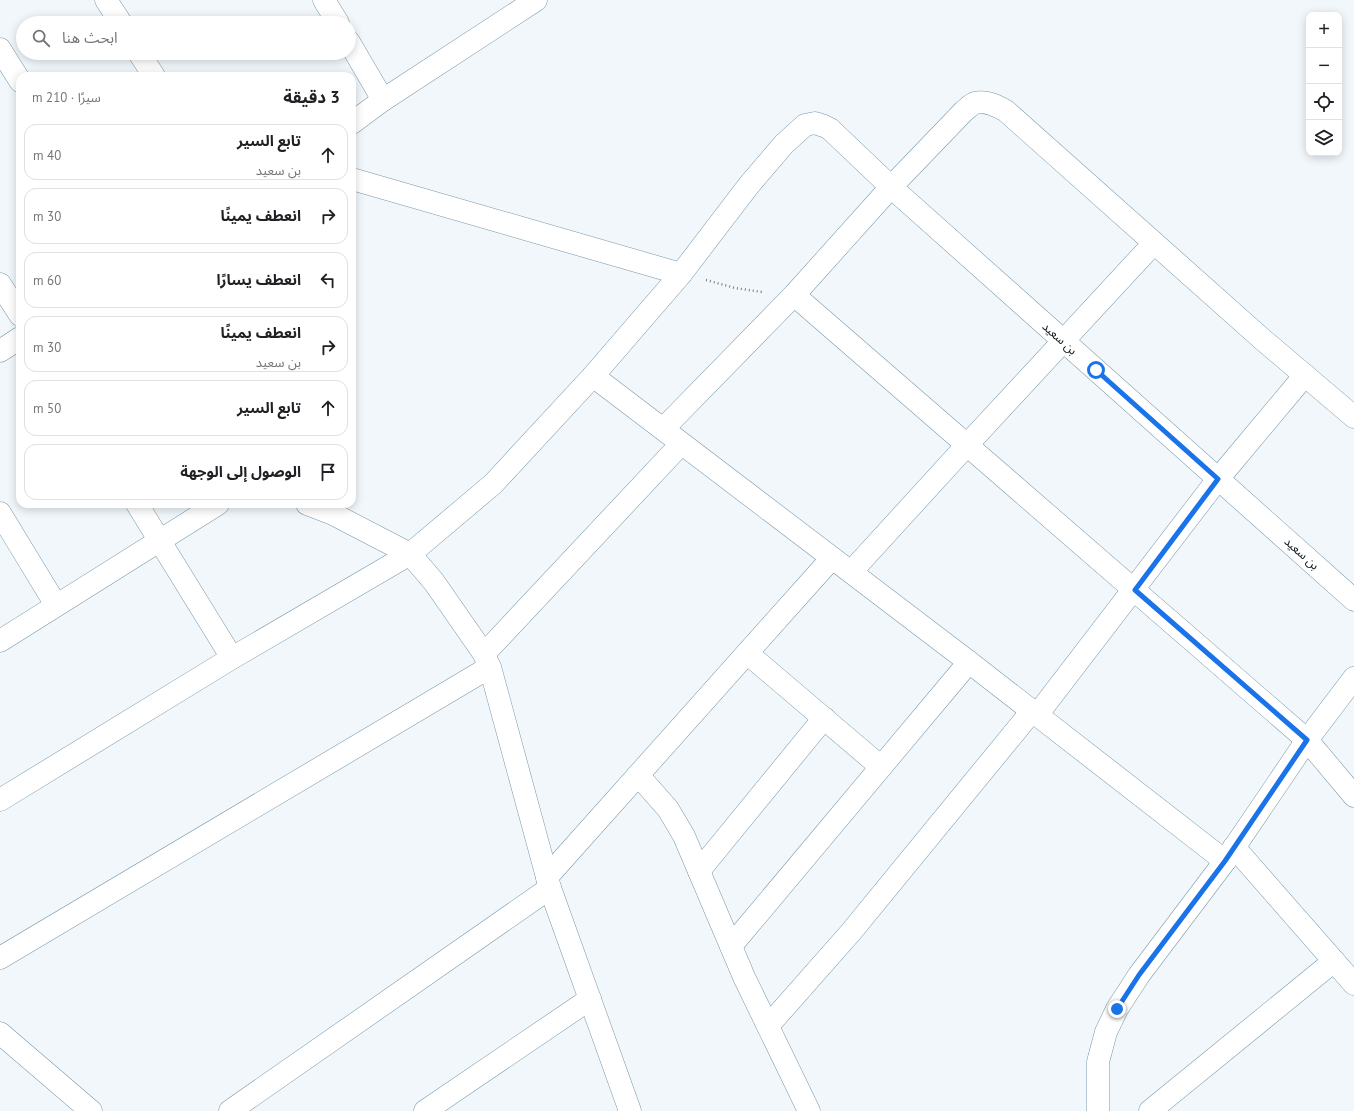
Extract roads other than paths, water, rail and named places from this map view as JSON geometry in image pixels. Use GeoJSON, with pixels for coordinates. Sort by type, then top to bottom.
{"type":"FeatureCollection","features":[{"type":"Feature","properties":{"kind":"street"},"geometry":{"type":"LineString","coordinates":[[106,0],[116,16]]}},
{"type":"Feature","properties":{"kind":"street"},"geometry":{"type":"LineString","coordinates":[[324,0],[334,16]]}},
{"type":"Feature","properties":{"kind":"street"},"geometry":{"type":"LineString","coordinates":[[356,120],[383,100],[536,0]]}},
{"type":"Feature","properties":{"kind":"street"},"geometry":{"type":"LineString","coordinates":[[0,49],[16,75]]}},
{"type":"Feature","properties":{"kind":"street"},"geometry":{"type":"LineString","coordinates":[[356,54],[383,100]]}},
{"type":"Feature","properties":{"kind":"street"},"geometry":{"type":"LineString","coordinates":[[144,60],[151,72]]}},
{"type":"Feature","properties":{"kind":"street"},"geometry":{"type":"LineString","coordinates":[[663,430],[794,295],[891,188],[964,111],[974,104],[986,103],[997,106],[1006,111],[1154,243],[1354,417]]}},
{"type":"Feature","properties":{"kind":"street","name":"بن سعيد"},"geometry":{"type":"LineString","coordinates":[[681,274],[749,185],[784,144],[805,125],[815,123],[824,126],[891,188],[1354,600]]}},
{"type":"Feature","properties":{"kind":"street"},"geometry":{"type":"LineString","coordinates":[[0,800],[232,658],[410,554],[493,484],[593,376],[681,274],[356,180]]}},
{"type":"Feature","properties":{"kind":"street"},"geometry":{"type":"LineString","coordinates":[[851,572],[967,444],[1154,243]]}},
{"type":"Feature","properties":{"kind":"street"},"geometry":{"type":"LineString","coordinates":[[0,284],[16,310]]}},
{"type":"Feature","properties":{"kind":"street"},"geometry":{"type":"LineString","coordinates":[[794,295],[1307,740],[1354,796]]}},
{"type":"Feature","properties":{"kind":"street"},"geometry":{"type":"LineString","coordinates":[[0,351],[16,341]]}},
{"type":"Feature","properties":{"kind":"street"},"geometry":{"type":"LineString","coordinates":[[768,1026],[851,932],[1034,713],[1135,590],[1218,479],[1305,375]]}},
{"type":"Feature","properties":{"kind":"street"},"geometry":{"type":"LineString","coordinates":[[593,376],[1034,713],[1230,854],[1334,961],[1354,984]]}},
{"type":"Feature","properties":{"kind":"street"},"geometry":{"type":"LineString","coordinates":[[0,958],[487,661],[681,444]]}},
{"type":"Feature","properties":{"kind":"street"},"geometry":{"type":"LineString","coordinates":[[139,508],[232,658]]}},
{"type":"Feature","properties":{"kind":"street"},"geometry":{"type":"LineString","coordinates":[[0,641],[212,508]]}},
{"type":"Feature","properties":{"kind":"street"},"geometry":{"type":"LineString","coordinates":[[317,508],[333,514],[410,554],[434,582],[487,661],[548,882],[630,1111]]}},
{"type":"Feature","properties":{"kind":"street"},"geometry":{"type":"LineString","coordinates":[[0,513],[56,605]]}},
{"type":"Feature","properties":{"kind":"street"},"geometry":{"type":"LineString","coordinates":[[230,1111],[548,882],[638,775],[832,558]]}},
{"type":"Feature","properties":{"kind":"street"},"geometry":{"type":"LineString","coordinates":[[747,653],[881,767]]}},
{"type":"Feature","properties":{"kind":"street"},"geometry":{"type":"LineString","coordinates":[[731,946],[969,662]]}},
{"type":"Feature","properties":{"kind":"street"},"geometry":{"type":"LineString","coordinates":[[1098,1111],[1098,1062],[1106,1032],[1117,1009],[1139,975],[1230,854],[1307,740],[1354,678]]}},
{"type":"Feature","properties":{"kind":"street"},"geometry":{"type":"LineString","coordinates":[[699,871],[824,718]]}},
{"type":"Feature","properties":{"kind":"street"},"geometry":{"type":"LineString","coordinates":[[638,775],[668,809],[684,836],[744,977],[809,1111]]}},
{"type":"Feature","properties":{"kind":"street"},"geometry":{"type":"LineString","coordinates":[[1150,1111],[1334,961]]}},
{"type":"Feature","properties":{"kind":"street"},"geometry":{"type":"LineString","coordinates":[[425,1111],[590,999]]}},
{"type":"Feature","properties":{"kind":"street"},"geometry":{"type":"LineString","coordinates":[[0,1034],[91,1111]]}}]}
